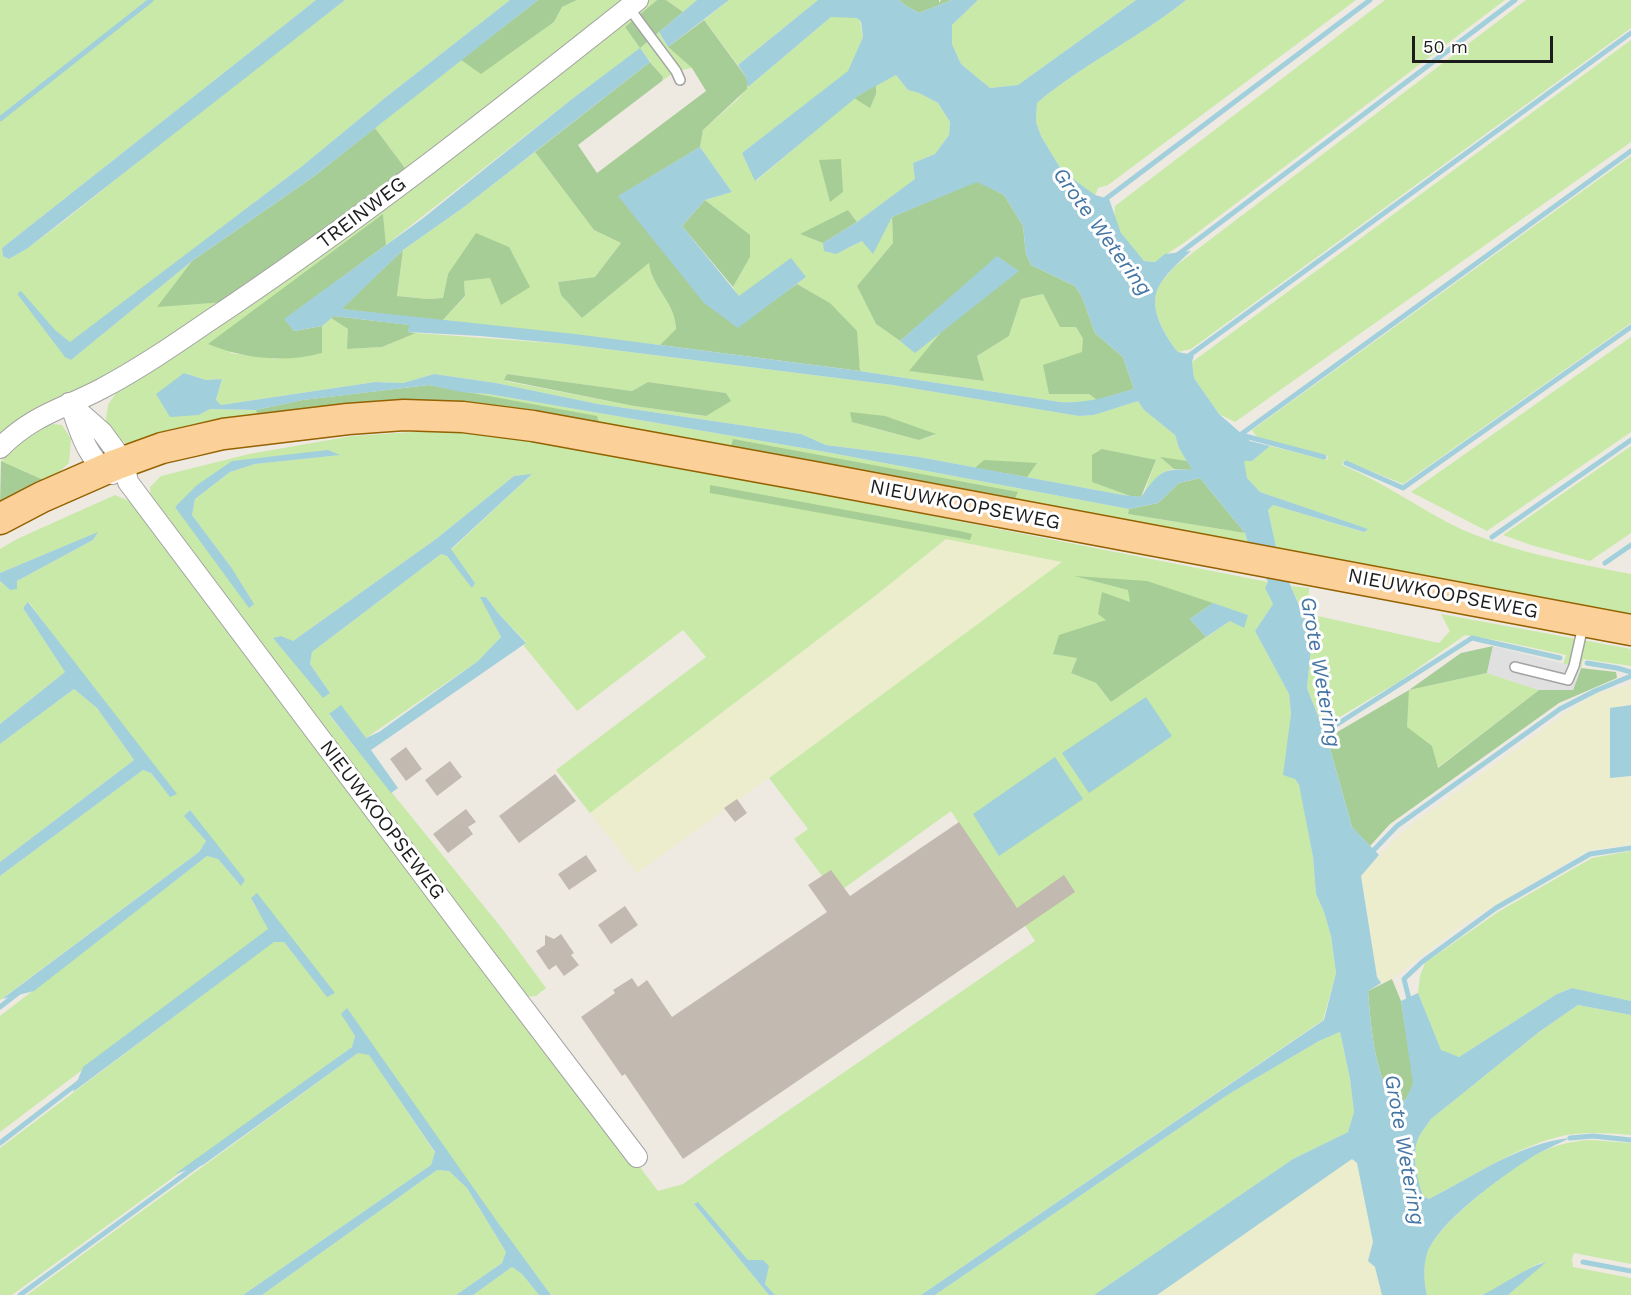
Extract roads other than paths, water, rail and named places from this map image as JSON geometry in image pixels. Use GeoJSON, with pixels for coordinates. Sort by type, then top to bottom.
{"type":"FeatureCollection","features":[{"type":"Feature","properties":{"kind":"main road","name":"NIEUWKOOPSEWEG"},"geometry":{"type":"LineString","coordinates":[[0,519],[42,497],[118,471],[162,448],[223,434],[348,418],[404,415],[463,417],[533,426],[1631,630]]}},
{"type":"Feature","properties":{"kind":"main road","name":"NIEUWKOOPSEWEG"},"geometry":{"type":"LineString","coordinates":[[0,541],[78,501],[118,471]]}},
{"type":"Feature","properties":{"kind":"street","name":"TREINWEG"},"geometry":{"type":"LineString","coordinates":[[0,448],[35,419],[128,374],[318,246],[397,188],[633,4]]}},
{"type":"Feature","properties":{"kind":"street"},"geometry":{"type":"LineString","coordinates":[[69,403],[102,432],[118,471]]}},
{"type":"Feature","properties":{"kind":"street","name":"NIEUWKOOPSEWEG"},"geometry":{"type":"LineString","coordinates":[[118,471],[638,1157]]}},
{"type":"Feature","properties":{"kind":"lane"},"geometry":{"type":"LineString","coordinates":[[633,4],[680,80]]}},
{"type":"Feature","properties":{"kind":"lane"},"geometry":{"type":"LineString","coordinates":[[1515,667],[1568,680],[1574,666],[1584,621]]}},
{"type":"Feature","properties":{"kind":"water"},"geometry":{"type":"Polygon","coordinates":[[[316,0],[345,0],[28,248],[9,259],[3,256],[2,248],[316,0]]]}},
{"type":"Feature","properties":{"kind":"water"},"geometry":{"type":"Polygon","coordinates":[[[510,0],[538,0],[313,177],[192,261],[71,360],[65,357],[18,295],[21,291],[55,330],[70,342],[301,167],[510,0]]]}},
{"type":"Feature","properties":{"kind":"water"},"geometry":{"type":"Polygon","coordinates":[[[697,0],[729,0],[668,47],[659,32],[697,0]]]}},
{"type":"Feature","properties":{"kind":"water","name":"Grote Wetering"},"geometry":{"type":"Polygon","coordinates":[[[818,0],[899,0],[919,13],[952,0],[978,0],[952,25],[952,44],[961,64],[990,88],[1018,85],[1136,0],[1186,0],[1037,103],[1036,122],[1041,136],[1062,171],[1095,195],[1109,199],[1121,233],[1144,261],[1155,262],[1165,254],[1191,251],[1159,286],[1155,307],[1164,332],[1178,352],[1194,355],[1192,362],[1194,378],[1219,414],[1250,441],[1270,446],[1252,461],[1244,461],[1247,478],[1260,492],[1368,529],[1364,532],[1273,505],[1268,510],[1278,556],[1312,636],[1307,688],[1327,738],[1352,827],[1379,855],[1361,876],[1377,977],[1381,983],[1368,991],[1372,1033],[1385,1087],[1391,1100],[1399,1103],[1406,1099],[1413,1084],[1401,1001],[1418,993],[1441,1050],[1459,1057],[1557,994],[1572,988],[1631,1001],[1631,1015],[1578,1005],[1539,1032],[1431,1119],[1415,1149],[1423,1196],[1429,1199],[1515,1153],[1551,1141],[1570,1138],[1534,1156],[1503,1177],[1456,1215],[1443,1229],[1427,1254],[1424,1274],[1427,1295],[1382,1295],[1375,1267],[1368,1261],[1373,1242],[1357,1163],[1352,1159],[1157,1295],[1094,1295],[1293,1159],[1348,1132],[1354,1112],[1340,1032],[1319,1041],[1229,1094],[935,1295],[921,1295],[1324,1020],[1336,973],[1331,936],[1316,894],[1313,857],[1299,785],[1295,779],[1283,775],[1291,714],[1289,694],[1255,631],[1273,604],[1265,588],[1268,582],[1250,550],[1245,533],[1200,478],[1179,483],[1158,503],[1129,509],[826,452],[429,385],[303,400],[256,410],[210,409],[199,415],[170,417],[156,394],[184,373],[206,380],[222,379],[216,400],[221,405],[375,382],[403,383],[434,374],[496,383],[598,404],[801,434],[826,445],[919,457],[1123,495],[1141,497],[1162,473],[1192,470],[1179,448],[1175,435],[1144,410],[1138,401],[1094,415],[1079,416],[893,385],[566,344],[408,332],[409,325],[334,316],[322,326],[294,331],[284,319],[422,219],[572,99],[640,48],[650,62],[464,207],[403,250],[342,309],[575,334],[860,371],[1060,402],[1089,401],[1134,389],[1123,357],[1095,333],[1082,297],[1075,286],[1031,265],[1026,254],[1023,226],[1004,195],[977,182],[892,217],[873,254],[862,241],[836,254],[824,251],[823,243],[857,222],[915,179],[913,163],[935,154],[949,135],[950,122],[938,103],[908,90],[896,75],[859,95],[755,181],[742,153],[848,71],[863,37],[861,22],[857,18],[831,17],[748,87],[746,77],[738,65],[818,0]]]}},
{"type":"Feature","properties":{"kind":"water"},"geometry":{"type":"Polygon","coordinates":[[[700,147],[732,192],[705,200],[682,226],[739,296],[791,258],[806,277],[738,328],[704,303],[618,196],[700,147]]]}},
{"type":"Feature","properties":{"kind":"water"},"geometry":{"type":"Polygon","coordinates":[[[997,256],[1019,271],[915,353],[900,341],[997,256]]]}},
{"type":"Feature","properties":{"kind":"water"},"geometry":{"type":"Polygon","coordinates":[[[328,450],[340,455],[255,464],[230,472],[195,499],[192,515],[231,567],[254,604],[249,608],[175,507],[197,485],[232,461],[328,450]]]}},
{"type":"Feature","properties":{"kind":"water"},"geometry":{"type":"Polygon","coordinates":[[[532,474],[451,549],[475,583],[472,588],[447,556],[441,554],[312,652],[310,664],[330,693],[323,698],[273,638],[281,636],[293,641],[436,539],[514,476],[532,474]]]}},
{"type":"Feature","properties":{"kind":"water"},"geometry":{"type":"Polygon","coordinates":[[[98,532],[93,540],[17,581],[17,589],[10,590],[0,581],[0,573],[98,532]]]}},
{"type":"Feature","properties":{"kind":"water"},"geometry":{"type":"Polygon","coordinates":[[[480,597],[486,597],[526,643],[371,750],[398,788],[391,793],[329,714],[341,705],[366,738],[379,732],[478,661],[501,637],[480,597]]]}},
{"type":"Feature","properties":{"kind":"water"},"geometry":{"type":"Polygon","coordinates":[[[28,602],[177,794],[170,797],[151,773],[143,770],[0,876],[0,862],[134,760],[97,708],[74,689],[0,744],[0,724],[65,672],[23,608],[28,602]]]}},
{"type":"Feature","properties":{"kind":"water"},"geometry":{"type":"Polygon","coordinates":[[[1213,603],[1248,615],[1244,628],[1230,621],[1206,637],[1190,619],[1213,603]]]}},
{"type":"Feature","properties":{"kind":"water"},"geometry":{"type":"Polygon","coordinates":[[[1146,697],[1172,736],[1089,793],[1062,753],[1146,697]]]}},
{"type":"Feature","properties":{"kind":"water"},"geometry":{"type":"Polygon","coordinates":[[[1631,705],[1631,776],[1610,778],[1610,708],[1631,705]]]}},
{"type":"Feature","properties":{"kind":"water"},"geometry":{"type":"Polygon","coordinates":[[[1055,757],[1083,799],[999,856],[973,814],[1055,757]]]}},
{"type":"Feature","properties":{"kind":"water"},"geometry":{"type":"Polygon","coordinates":[[[190,810],[245,880],[241,886],[218,859],[207,856],[34,991],[2,999],[199,852],[206,841],[184,816],[190,810]]]}},
{"type":"Feature","properties":{"kind":"water"},"geometry":{"type":"Polygon","coordinates":[[[257,893],[335,993],[327,997],[284,942],[274,942],[73,1092],[83,1067],[268,929],[251,898],[257,893]]]}},
{"type":"Feature","properties":{"kind":"water"},"geometry":{"type":"Polygon","coordinates":[[[347,1008],[551,1295],[539,1295],[522,1274],[512,1267],[473,1295],[456,1295],[502,1263],[506,1252],[467,1188],[449,1171],[437,1170],[262,1295],[243,1295],[431,1165],[435,1152],[369,1055],[358,1053],[203,1165],[175,1174],[352,1047],[355,1036],[341,1014],[347,1008]]]}},
{"type":"Feature","properties":{"kind":"water"},"geometry":{"type":"Polygon","coordinates":[[[698,1202],[748,1260],[763,1260],[769,1266],[765,1284],[775,1295],[769,1295],[694,1204],[698,1202]]]}},
{"type":"Feature","properties":{"kind":"water"},"geometry":{"type":"Polygon","coordinates":[[[1546,1262],[1508,1295],[1482,1295],[1529,1269],[1546,1262]]]}},
{"type":"Feature","properties":{"kind":"waterway"},"geometry":{"type":"LineString","coordinates":[[0,119],[151,0]]}},
{"type":"Feature","properties":{"kind":"waterway","name":"Grote Wetering"},"geometry":{"type":"LineString","coordinates":[[1103,201],[1370,0]]}},
{"type":"Feature","properties":{"kind":"waterway"},"geometry":{"type":"LineString","coordinates":[[1176,256],[1515,0]]}},
{"type":"Feature","properties":{"kind":"waterway"},"geometry":{"type":"LineString","coordinates":[[1187,357],[1631,33]]}},
{"type":"Feature","properties":{"kind":"waterway"},"geometry":{"type":"LineString","coordinates":[[1236,436],[1631,151]]}},
{"type":"Feature","properties":{"kind":"waterway"},"geometry":{"type":"LineString","coordinates":[[1346,463],[1403,488],[1631,327]]}},
{"type":"Feature","properties":{"kind":"waterway"},"geometry":{"type":"LineString","coordinates":[[1241,435],[1324,457]]}},
{"type":"Feature","properties":{"kind":"waterway"},"geometry":{"type":"LineString","coordinates":[[1492,537],[1631,440]]}},
{"type":"Feature","properties":{"kind":"waterway"},"geometry":{"type":"LineString","coordinates":[[1605,563],[1631,545]]}},
{"type":"Feature","properties":{"kind":"waterway","name":"Grote Wetering"},"geometry":{"type":"LineString","coordinates":[[1321,738],[1325,732],[1472,638],[1560,658]]}},
{"type":"Feature","properties":{"kind":"waterway"},"geometry":{"type":"LineString","coordinates":[[1587,663],[1631,672]]}},
{"type":"Feature","properties":{"kind":"waterway"},"geometry":{"type":"LineString","coordinates":[[1369,855],[1397,826],[1560,709],[1631,676]]}},
{"type":"Feature","properties":{"kind":"waterway"},"geometry":{"type":"LineString","coordinates":[[1410,1003],[1404,979],[1422,962],[1496,908],[1590,854],[1631,848]]}},
{"type":"Feature","properties":{"kind":"waterway"},"geometry":{"type":"LineString","coordinates":[[0,1007],[18,993]]}},
{"type":"Feature","properties":{"kind":"waterway"},"geometry":{"type":"LineString","coordinates":[[0,1143],[82,1080]]}},
{"type":"Feature","properties":{"kind":"waterway"},"geometry":{"type":"LineString","coordinates":[[1570,1138],[1593,1136],[1631,1140]]}},
{"type":"Feature","properties":{"kind":"waterway"},"geometry":{"type":"LineString","coordinates":[[20,1295],[199,1164]]}},
{"type":"Feature","properties":{"kind":"waterway"},"geometry":{"type":"LineString","coordinates":[[1583,1262],[1631,1271]]}}]}
